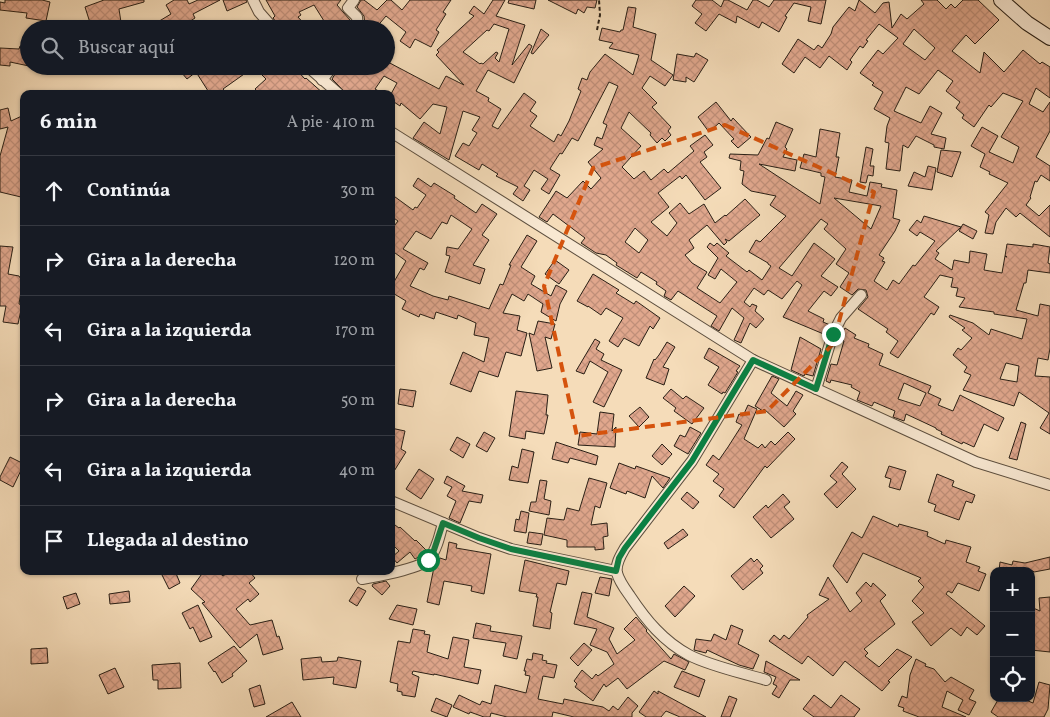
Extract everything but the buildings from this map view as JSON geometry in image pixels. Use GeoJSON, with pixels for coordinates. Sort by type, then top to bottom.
{"type":"FeatureCollection","features":[{"type":"Feature","properties":{"kind":"main road"},"geometry":{"type":"LineString","coordinates":[[1001,0],[1027,23],[1050,38]]}},
{"type":"Feature","properties":{"kind":"street"},"geometry":{"type":"LineString","coordinates":[[253,0],[259,12],[266,20]]}},
{"type":"Feature","properties":{"kind":"street"},"geometry":{"type":"LineString","coordinates":[[354,0],[348,8],[357,16],[357,20]]}},
{"type":"Feature","properties":{"kind":"street"},"geometry":{"type":"LineString","coordinates":[[317,75],[334,90]]}},
{"type":"Feature","properties":{"kind":"street"},"geometry":{"type":"LineString","coordinates":[[322,80],[326,75]]}},
{"type":"Feature","properties":{"kind":"street"},"geometry":{"type":"LineString","coordinates":[[395,135],[753,360],[976,462],[1050,485]]}},
{"type":"Feature","properties":{"kind":"street"},"geometry":{"type":"LineString","coordinates":[[816,389],[833,334],[841,318],[861,295]]}},
{"type":"Feature","properties":{"kind":"street"},"geometry":{"type":"LineString","coordinates":[[753,360],[692,461],[625,548],[619,558],[616,571],[622,585],[640,612],[654,629],[674,645],[690,656],[766,680]]}},
{"type":"Feature","properties":{"kind":"street"},"geometry":{"type":"LineString","coordinates":[[395,502],[479,538],[511,549],[616,571]]}},
{"type":"Feature","properties":{"kind":"street"},"geometry":{"type":"LineString","coordinates":[[395,572],[428,560],[433,553],[443,523]]}},
{"type":"Feature","properties":{"kind":"street"},"geometry":{"type":"LineString","coordinates":[[362,579],[380,575]]}},
{"type":"Feature","properties":{"kind":"path"},"geometry":{"type":"LineString","coordinates":[[597,30],[600,15],[599,0]]}},
{"type":"Feature","properties":{"kind":"highlighted area"},"geometry":{"type":"Polygon","coordinates":[[[725,125],[874,192],[833,344],[767,411],[577,436],[544,286],[593,168],[725,125]]]}},
{"type":"Feature","properties":{"kind":"route"},"geometry":{"type":"LineString","coordinates":[[428,560],[433,553],[443,523],[511,549],[616,571],[619,558],[625,548],[692,461],[753,360],[816,389],[833,334]]}}]}
